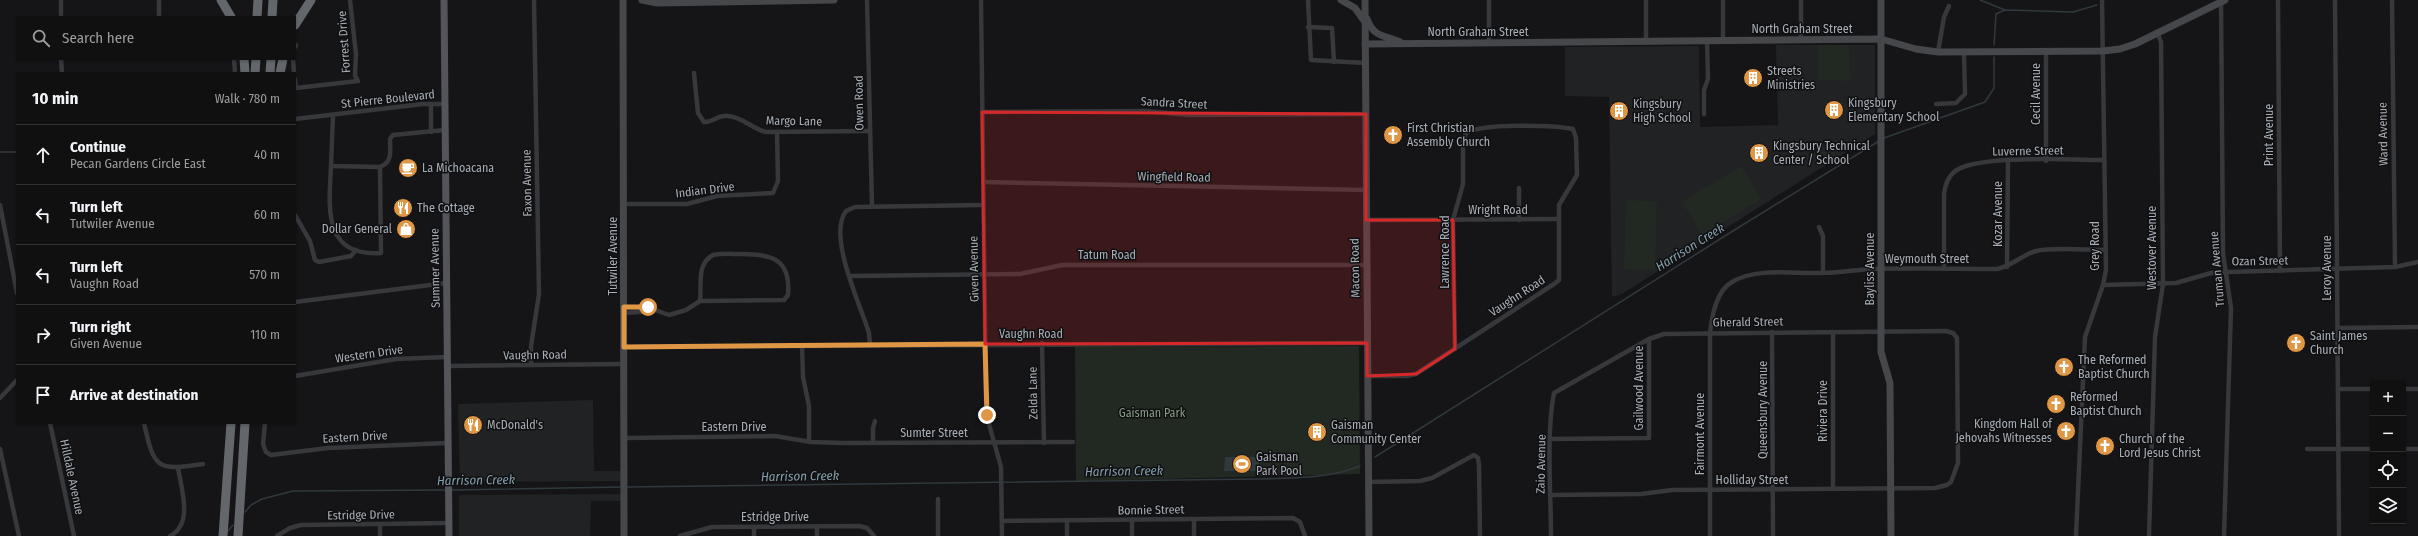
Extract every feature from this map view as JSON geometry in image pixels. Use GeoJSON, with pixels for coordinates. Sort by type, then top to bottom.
{"type":"FeatureCollection","features":[{"type":"Feature","properties":{"kind":"highway"},"geometry":{"type":"LineString","coordinates":[[257,16],[258,0]]}},
{"type":"Feature","properties":{"kind":"highway"},"geometry":{"type":"LineString","coordinates":[[272,16],[273,0]]}},
{"type":"Feature","properties":{"kind":"highway"},"geometry":{"type":"LineString","coordinates":[[222,2],[230,16]]}},
{"type":"Feature","properties":{"kind":"highway"},"geometry":{"type":"LineString","coordinates":[[296,23],[309,2]]}},
{"type":"Feature","properties":{"kind":"highway"},"geometry":{"type":"LineString","coordinates":[[244,60],[245,72]]}},
{"type":"Feature","properties":{"kind":"highway"},"geometry":{"type":"LineString","coordinates":[[256,60],[256,72]]}},
{"type":"Feature","properties":{"kind":"highway"},"geometry":{"type":"LineString","coordinates":[[270,72],[271,60]]}},
{"type":"Feature","properties":{"kind":"highway"},"geometry":{"type":"LineString","coordinates":[[280,72],[283,60]]}},
{"type":"Feature","properties":{"kind":"highway"},"geometry":{"type":"LineString","coordinates":[[223,536],[231,424]]}},
{"type":"Feature","properties":{"kind":"highway"},"geometry":{"type":"LineString","coordinates":[[238,536],[245,424]]}},
{"type":"Feature","properties":{"kind":"main road","name":"Summer Avenue"},"geometry":{"type":"LineString","coordinates":[[444,0],[446,358],[449,536]]}},
{"type":"Feature","properties":{"kind":"main road","name":"Tutwiler Avenue"},"geometry":{"type":"LineString","coordinates":[[623,0],[624,536]]}},
{"type":"Feature","properties":{"kind":"main road"},"geometry":{"type":"LineString","coordinates":[[642,0],[657,4],[834,0]]}},
{"type":"Feature","properties":{"kind":"main road"},"geometry":{"type":"LineString","coordinates":[[1341,0],[1355,8],[1365,18],[1370,28],[1375,33],[1402,43]]}},
{"type":"Feature","properties":{"kind":"main road","name":"Macon Road"},"geometry":{"type":"LineString","coordinates":[[1365,0],[1369,536]]}},
{"type":"Feature","properties":{"kind":"main road","name":"Bayliss Avenue"},"geometry":{"type":"LineString","coordinates":[[1881,0],[1881,352],[1890,383],[1891,536]]}},
{"type":"Feature","properties":{"kind":"main road","name":"North Graham Street"},"geometry":{"type":"LineString","coordinates":[[1366,44],[1881,39],[1916,49],[1938,52],[2103,51],[2127,46],[2222,0]]}},
{"type":"Feature","properties":{"kind":"street"},"geometry":{"type":"LineString","coordinates":[[61,0],[61,16]]}},
{"type":"Feature","properties":{"kind":"street"},"geometry":{"type":"LineString","coordinates":[[159,0],[159,16]]}},
{"type":"Feature","properties":{"kind":"street","name":"Forrest Drive"},"geometry":{"type":"LineString","coordinates":[[296,88],[358,81],[355,76],[356,54],[350,0]]}},
{"type":"Feature","properties":{"kind":"street","name":"Faxon Avenue"},"geometry":{"type":"LineString","coordinates":[[531,365],[531,346],[539,294],[534,0]]}},
{"type":"Feature","properties":{"kind":"street","name":"Owen Road"},"geometry":{"type":"LineString","coordinates":[[867,0],[872,206]]}},
{"type":"Feature","properties":{"kind":"street","name":"Given Avenue"},"geometry":{"type":"LineString","coordinates":[[981,0],[986,408],[1002,475],[1002,536]]}},
{"type":"Feature","properties":{"kind":"street"},"geometry":{"type":"LineString","coordinates":[[1308,0],[1310,60],[1366,63]]}},
{"type":"Feature","properties":{"kind":"street"},"geometry":{"type":"LineString","coordinates":[[1489,0],[1489,43]]}},
{"type":"Feature","properties":{"kind":"street"},"geometry":{"type":"LineString","coordinates":[[1646,0],[1646,42]]}},
{"type":"Feature","properties":{"kind":"street"},"geometry":{"type":"LineString","coordinates":[[1723,0],[1724,40]]}},
{"type":"Feature","properties":{"kind":"street"},"geometry":{"type":"LineString","coordinates":[[1801,0],[1801,40]]}},
{"type":"Feature","properties":{"kind":"street","name":"Grey Road"},"geometry":{"type":"LineString","coordinates":[[2076,536],[2085,337],[2103,285],[2106,270],[2102,0]]}},
{"type":"Feature","properties":{"kind":"street","name":"Truman Avenue"},"geometry":{"type":"LineString","coordinates":[[2222,0],[2223,254],[2227,272],[2231,308],[2224,536]]}},
{"type":"Feature","properties":{"kind":"street","name":"Print Avenue"},"geometry":{"type":"LineString","coordinates":[[2278,0],[2280,271]]}},
{"type":"Feature","properties":{"kind":"street","name":"Leroy Avenue"},"geometry":{"type":"LineString","coordinates":[[2335,0],[2339,536]]}},
{"type":"Feature","properties":{"kind":"street","name":"Ward Avenue"},"geometry":{"type":"LineString","coordinates":[[2392,0],[2395,267]]}},
{"type":"Feature","properties":{"kind":"street"},"geometry":{"type":"LineString","coordinates":[[1938,52],[1944,17],[1949,6]]}},
{"type":"Feature","properties":{"kind":"street"},"geometry":{"type":"LineString","coordinates":[[1308,27],[1332,28],[1334,62]]}},
{"type":"Feature","properties":{"kind":"street","name":"Westover Avenue"},"geometry":{"type":"LineString","coordinates":[[2149,536],[2155,336],[2163,284],[2161,42],[2157,32]]}},
{"type":"Feature","properties":{"kind":"street"},"geometry":{"type":"LineString","coordinates":[[1704,114],[1704,90],[1708,79],[1707,40]]}},
{"type":"Feature","properties":{"kind":"street","name":"Cecil Avenue"},"geometry":{"type":"LineString","coordinates":[[2046,52],[2046,160]]}},
{"type":"Feature","properties":{"kind":"street"},"geometry":{"type":"LineString","coordinates":[[1936,104],[1956,103],[1965,94],[1964,53]]}},
{"type":"Feature","properties":{"kind":"street"},"geometry":{"type":"LineString","coordinates":[[61,60],[62,72]]}},
{"type":"Feature","properties":{"kind":"street"},"geometry":{"type":"LineString","coordinates":[[234,60],[235,72]]}},
{"type":"Feature","properties":{"kind":"street"},"geometry":{"type":"LineString","coordinates":[[292,60],[294,72]]}},
{"type":"Feature","properties":{"kind":"street","name":"Margo Lane"},"geometry":{"type":"LineString","coordinates":[[694,73],[698,113],[703,122],[708,123],[722,116],[729,116],[743,119],[762,131],[870,131]]}},
{"type":"Feature","properties":{"kind":"street"},"geometry":{"type":"LineString","coordinates":[[431,104],[431,132]]}},
{"type":"Feature","properties":{"kind":"street","name":"St Pierre Boulevard"},"geometry":{"type":"LineString","coordinates":[[296,119],[431,104],[445,104]]}},
{"type":"Feature","properties":{"kind":"street","name":"Sandra Street"},"geometry":{"type":"LineString","coordinates":[[982,112],[1146,111],[1189,115],[1366,114]]}},
{"type":"Feature","properties":{"kind":"street","name":"St Pierre Boulevard"},"geometry":{"type":"LineString","coordinates":[[333,114],[330,222],[342,241],[356,250]]}},
{"type":"Feature","properties":{"kind":"street","name":"Lawrence Road"},"geometry":{"type":"LineString","coordinates":[[1455,349],[1453,220],[1462,184],[1463,142],[1466,133],[1472,129],[1515,126],[1573,129]]}},
{"type":"Feature","properties":{"kind":"street","name":"Vaughn Road"},"geometry":{"type":"LineString","coordinates":[[1367,376],[1407,376],[1416,374],[1559,280],[1559,219],[1561,201],[1577,175],[1576,138],[1573,129]]}},
{"type":"Feature","properties":{"kind":"street"},"geometry":{"type":"LineString","coordinates":[[331,166],[380,167],[385,165],[390,158],[390,139],[393,135],[445,130]]}},
{"type":"Feature","properties":{"kind":"street","name":"Indian Drive"},"geometry":{"type":"LineString","coordinates":[[624,204],[687,204],[717,196],[773,193],[778,181],[777,132]]}},
{"type":"Feature","properties":{"kind":"street","name":"Luverne Street"},"geometry":{"type":"LineString","coordinates":[[1944,268],[1944,194],[1946,184],[1954,172],[1979,162],[2104,160]]}},
{"type":"Feature","properties":{"kind":"street","name":"Kozar Avenue"},"geometry":{"type":"LineString","coordinates":[[2008,161],[2008,267]]}},
{"type":"Feature","properties":{"kind":"street"},"geometry":{"type":"LineString","coordinates":[[296,217],[310,241],[315,260],[319,262],[351,256],[356,250],[381,252],[380,167]]}},
{"type":"Feature","properties":{"kind":"street","name":"Wingfield Road"},"geometry":{"type":"LineString","coordinates":[[983,182],[1366,190]]}},
{"type":"Feature","properties":{"kind":"street"},"geometry":{"type":"LineString","coordinates":[[1519,188],[1519,220]]}},
{"type":"Feature","properties":{"kind":"street"},"geometry":{"type":"LineString","coordinates":[[0,205],[16,288]]}},
{"type":"Feature","properties":{"kind":"street"},"geometry":{"type":"LineString","coordinates":[[870,345],[869,333],[842,253],[842,221],[844,213],[853,207],[872,206],[983,206]]}},
{"type":"Feature","properties":{"kind":"street","name":"Wright Road"},"geometry":{"type":"LineString","coordinates":[[1366,220],[1559,219]]}},
{"type":"Feature","properties":{"kind":"street"},"geometry":{"type":"LineString","coordinates":[[1819,227],[1823,236],[1823,273]]}},
{"type":"Feature","properties":{"kind":"street","name":"Weymouth Street"},"geometry":{"type":"LineString","coordinates":[[1710,333],[1712,317],[1718,298],[1730,283],[1743,276],[1756,274],[1823,273],[1881,269],[1997,269],[2008,267],[2028,254],[2039,250],[2105,250]]}},
{"type":"Feature","properties":{"kind":"street"},"geometry":{"type":"LineString","coordinates":[[624,310],[648,307],[653,311],[674,315],[686,310],[700,301],[780,300],[787,298],[788,292],[786,274],[779,262],[766,255],[716,255],[704,263],[701,272],[700,301]]}},
{"type":"Feature","properties":{"kind":"street","name":"Ozan Street"},"geometry":{"type":"LineString","coordinates":[[2103,285],[2163,284],[2227,272],[2337,270],[2395,267],[2418,262]]}},
{"type":"Feature","properties":{"kind":"street","name":"Tatum Road"},"geometry":{"type":"LineString","coordinates":[[849,276],[1023,274],[1062,266],[1366,265]]}},
{"type":"Feature","properties":{"kind":"street"},"geometry":{"type":"LineString","coordinates":[[296,302],[446,283]]}},
{"type":"Feature","properties":{"kind":"street"},"geometry":{"type":"LineString","coordinates":[[2338,328],[2418,327]]}},
{"type":"Feature","properties":{"kind":"street","name":"Gherald Street"},"geometry":{"type":"LineString","coordinates":[[1554,393],[1649,338],[1664,334],[1772,332],[1946,332],[1956,335],[1958,463],[1952,482]]}},
{"type":"Feature","properties":{"kind":"street","name":"Queensbury Avenue"},"geometry":{"type":"LineString","coordinates":[[1772,332],[1773,536]]}},
{"type":"Feature","properties":{"kind":"street","name":"Riviera Drive"},"geometry":{"type":"LineString","coordinates":[[1833,332],[1833,489]]}},
{"type":"Feature","properties":{"kind":"street","name":"Fairmont Avenue"},"geometry":{"type":"LineString","coordinates":[[1710,333],[1710,536]]}},
{"type":"Feature","properties":{"kind":"street","name":"Gailwood Avenue"},"geometry":{"type":"LineString","coordinates":[[1551,439],[1649,438],[1649,338]]}},
{"type":"Feature","properties":{"kind":"street","name":"Vaughn Road"},"geometry":{"type":"LineString","coordinates":[[624,347],[1367,343]]}},
{"type":"Feature","properties":{"kind":"street","name":"Zelda Lane"},"geometry":{"type":"LineString","coordinates":[[1042,344],[1044,443]]}},
{"type":"Feature","properties":{"kind":"street"},"geometry":{"type":"LineString","coordinates":[[802,346],[803,377],[809,406],[809,442]]}},
{"type":"Feature","properties":{"kind":"street","name":"Western Drive"},"geometry":{"type":"LineString","coordinates":[[296,376],[396,359],[446,358]]}},
{"type":"Feature","properties":{"kind":"street","name":"Vaughn Road"},"geometry":{"type":"LineString","coordinates":[[447,366],[624,364]]}},
{"type":"Feature","properties":{"kind":"street"},"geometry":{"type":"LineString","coordinates":[[0,398],[16,381]]}},
{"type":"Feature","properties":{"kind":"street"},"geometry":{"type":"LineString","coordinates":[[2338,389],[2370,389]]}},
{"type":"Feature","properties":{"kind":"street"},"geometry":{"type":"LineString","coordinates":[[2406,389],[2418,389]]}},
{"type":"Feature","properties":{"kind":"street","name":"Zaio Avenue"},"geometry":{"type":"LineString","coordinates":[[1551,536],[1551,439],[1554,393]]}},
{"type":"Feature","properties":{"kind":"street"},"geometry":{"type":"LineString","coordinates":[[873,443],[873,427],[876,421]]}},
{"type":"Feature","properties":{"kind":"street","name":"Hilldale Avenue"},"geometry":{"type":"LineString","coordinates":[[50,424],[74,536]]}},
{"type":"Feature","properties":{"kind":"street"},"geometry":{"type":"LineString","coordinates":[[144,424],[150,452],[156,461],[167,467],[178,468],[203,464]]}},
{"type":"Feature","properties":{"kind":"street","name":"Eastern Drive"},"geometry":{"type":"LineString","coordinates":[[265,424],[263,444],[266,452],[272,455],[328,448],[447,443]]}},
{"type":"Feature","properties":{"kind":"street","name":"Eastern Drive"},"geometry":{"type":"LineString","coordinates":[[624,438],[775,436],[809,442],[844,443]]}},
{"type":"Feature","properties":{"kind":"street","name":"Sumter Street"},"geometry":{"type":"LineString","coordinates":[[844,443],[1073,442]]}},
{"type":"Feature","properties":{"kind":"street"},"geometry":{"type":"LineString","coordinates":[[0,449],[19,536]]}},
{"type":"Feature","properties":{"kind":"street"},"geometry":{"type":"LineString","coordinates":[[2307,449],[2370,449]]}},
{"type":"Feature","properties":{"kind":"street"},"geometry":{"type":"LineString","coordinates":[[2406,449],[2418,449]]}},
{"type":"Feature","properties":{"kind":"street"},"geometry":{"type":"LineString","coordinates":[[1368,482],[1420,481],[1432,478],[1465,458],[1474,455],[1478,458],[1479,465],[1480,536]]}},
{"type":"Feature","properties":{"kind":"street"},"geometry":{"type":"LineString","coordinates":[[170,536],[180,527],[184,514],[178,468]]}},
{"type":"Feature","properties":{"kind":"street","name":"Holliday Street"},"geometry":{"type":"LineString","coordinates":[[1551,494],[1637,495],[1672,490],[1890,490],[1941,487],[1952,482]]}},
{"type":"Feature","properties":{"kind":"street"},"geometry":{"type":"LineString","coordinates":[[938,499],[938,536]]}},
{"type":"Feature","properties":{"kind":"street","name":"Bonnie Street"},"geometry":{"type":"LineString","coordinates":[[1002,521],[1293,518],[1300,522],[1304,528],[1305,536]]}},
{"type":"Feature","properties":{"kind":"street"},"geometry":{"type":"LineString","coordinates":[[1194,519],[1194,536]]}},
{"type":"Feature","properties":{"kind":"street"},"geometry":{"type":"LineString","coordinates":[[1067,520],[1067,536]]}},
{"type":"Feature","properties":{"kind":"street"},"geometry":{"type":"LineString","coordinates":[[1132,520],[1132,536]]}},
{"type":"Feature","properties":{"kind":"street","name":"Estridge Drive"},"geometry":{"type":"LineString","coordinates":[[277,536],[290,528],[301,525],[449,523]]}},
{"type":"Feature","properties":{"kind":"street"},"geometry":{"type":"LineString","coordinates":[[380,525],[380,536]]}},
{"type":"Feature","properties":{"kind":"street","name":"Estridge Drive"},"geometry":{"type":"LineString","coordinates":[[680,536],[695,534],[712,527],[859,526],[870,531],[874,536]]}},
{"type":"Feature","properties":{"kind":"street"},"geometry":{"type":"LineString","coordinates":[[754,527],[754,536]]}},
{"type":"Feature","properties":{"kind":"street"},"geometry":{"type":"LineString","coordinates":[[817,527],[817,536]]}},
{"type":"Feature","properties":{"kind":"highlighted area"},"geometry":{"type":"Polygon","coordinates":[[[982,112],[1366,114],[1366,220],[1453,220],[1455,349],[1416,374],[1367,376],[1367,343],[985,344],[982,112]]]}},
{"type":"Feature","properties":{"kind":"shaded area"},"geometry":{"type":"Polygon","coordinates":[[[1776,45],[1875,45],[1875,134],[1622,294],[1612,297],[1609,97],[1565,96],[1565,47],[1699,46],[1700,127],[1778,125],[1776,45]]]}},
{"type":"Feature","properties":{"kind":"shaded area"},"geometry":{"type":"Polygon","coordinates":[[[593,400],[594,471],[624,471],[623,481],[460,482],[458,404],[593,400]]]}},
{"type":"Feature","properties":{"kind":"shaded area","name":"Gaisman Park Pool"},"geometry":{"type":"Polygon","coordinates":[[[1225,457],[1259,457],[1259,471],[1224,471],[1225,457]]]}},
{"type":"Feature","properties":{"kind":"shaded area"},"geometry":{"type":"Polygon","coordinates":[[[624,494],[624,501],[591,501],[590,536],[459,536],[459,495],[624,494]]]}},
{"type":"Feature","properties":{"kind":"green space"},"geometry":{"type":"Polygon","coordinates":[[[1818,45],[1849,45],[1850,81],[1818,80],[1818,45]]]}},
{"type":"Feature","properties":{"kind":"green space"},"geometry":{"type":"Polygon","coordinates":[[[1820,152],[1835,152],[1834,160],[1819,160],[1819,158],[1814,158],[1814,154],[1819,154],[1820,152]]]}},
{"type":"Feature","properties":{"kind":"green space"},"geometry":{"type":"Polygon","coordinates":[[[1741,166],[1761,199],[1702,235],[1682,202],[1741,166]]]}},
{"type":"Feature","properties":{"kind":"green space"},"geometry":{"type":"Polygon","coordinates":[[[1626,200],[1657,201],[1655,270],[1624,269],[1626,200]]]}},
{"type":"Feature","properties":{"kind":"green space","name":"Gaisman Park"},"geometry":{"type":"Polygon","coordinates":[[[1359,346],[1360,474],[1076,481],[1075,347],[1359,346]]]}},
{"type":"Feature","properties":{"kind":"waterway"},"geometry":{"type":"LineString","coordinates":[[1980,0],[2005,10]]}},
{"type":"Feature","properties":{"kind":"waterway","name":"Harrison Creek"},"geometry":{"type":"LineString","coordinates":[[1994,45],[1996,14],[2005,10],[2073,12],[2097,5]]}},
{"type":"Feature","properties":{"kind":"waterway","name":"Harrison Creek"},"geometry":{"type":"LineString","coordinates":[[1884,138],[1985,102],[1994,88],[1994,57]]}},
{"type":"Feature","properties":{"kind":"waterway","name":"Harrison Creek"},"geometry":{"type":"LineString","coordinates":[[1375,457],[1736,229],[1879,141]]}},
{"type":"Feature","properties":{"kind":"waterway"},"geometry":{"type":"LineString","coordinates":[[0,152],[16,152]]}},
{"type":"Feature","properties":{"kind":"waterway","name":"Harrison Creek"},"geometry":{"type":"LineString","coordinates":[[626,487],[1283,478],[1322,476],[1360,466]]}},
{"type":"Feature","properties":{"kind":"waterway","name":"Harrison Creek"},"geometry":{"type":"LineString","coordinates":[[452,490],[622,487]]}},
{"type":"Feature","properties":{"kind":"waterway","name":"Harrison Creek"},"geometry":{"type":"LineString","coordinates":[[245,512],[251,505],[262,499],[293,491],[446,490]]}},
{"type":"Feature","properties":{"kind":"waterway","name":"Harrison Creek"},"geometry":{"type":"LineString","coordinates":[[228,531],[233,525]]}},
{"type":"Feature","properties":{"kind":"place","name":"Streets Ministries"},"geometry":{"type":"Point","coordinates":[1753,78]}},
{"type":"Feature","properties":{"kind":"place","name":"Kingsbury Elementary School"},"geometry":{"type":"Point","coordinates":[1834,110]}},
{"type":"Feature","properties":{"kind":"place","name":"Kingsbury High School"},"geometry":{"type":"Point","coordinates":[1619,111]}},
{"type":"Feature","properties":{"kind":"place","name":"First Christian Assembly Church"},"geometry":{"type":"Point","coordinates":[1393,135]}},
{"type":"Feature","properties":{"kind":"place","name":"Kingsbury Technical Center / School"},"geometry":{"type":"Point","coordinates":[1759,153]}},
{"type":"Feature","properties":{"kind":"place","name":"La Michoacana"},"geometry":{"type":"Point","coordinates":[408,168]}},
{"type":"Feature","properties":{"kind":"place","name":"The Cottage"},"geometry":{"type":"Point","coordinates":[403,208]}},
{"type":"Feature","properties":{"kind":"place","name":"Dollar General"},"geometry":{"type":"Point","coordinates":[406,229]}},
{"type":"Feature","properties":{"kind":"place","name":"Saint James Church"},"geometry":{"type":"Point","coordinates":[2296,343]}},
{"type":"Feature","properties":{"kind":"place","name":"The Reformed Baptist Church"},"geometry":{"type":"Point","coordinates":[2064,367]}},
{"type":"Feature","properties":{"kind":"place","name":"Reformed Baptist Church"},"geometry":{"type":"Point","coordinates":[2056,404]}},
{"type":"Feature","properties":{"kind":"place","name":"McDonald's"},"geometry":{"type":"Point","coordinates":[473,425]}},
{"type":"Feature","properties":{"kind":"place","name":"Kingdom Hall of Jehovahs Witnesses"},"geometry":{"type":"Point","coordinates":[2066,431]}},
{"type":"Feature","properties":{"kind":"place","name":"Gaisman Community Center"},"geometry":{"type":"Point","coordinates":[1317,432]}},
{"type":"Feature","properties":{"kind":"place","name":"Church of the Lord Jesus Christ"},"geometry":{"type":"Point","coordinates":[2105,446]}},
{"type":"Feature","properties":{"kind":"place","name":"Gaisman Park Pool"},"geometry":{"type":"Point","coordinates":[1242,464]}},
{"type":"Feature","properties":{"kind":"route"},"geometry":{"type":"LineString","coordinates":[[648,307],[624,307],[624,347],[985,344],[987,415]]}}]}
